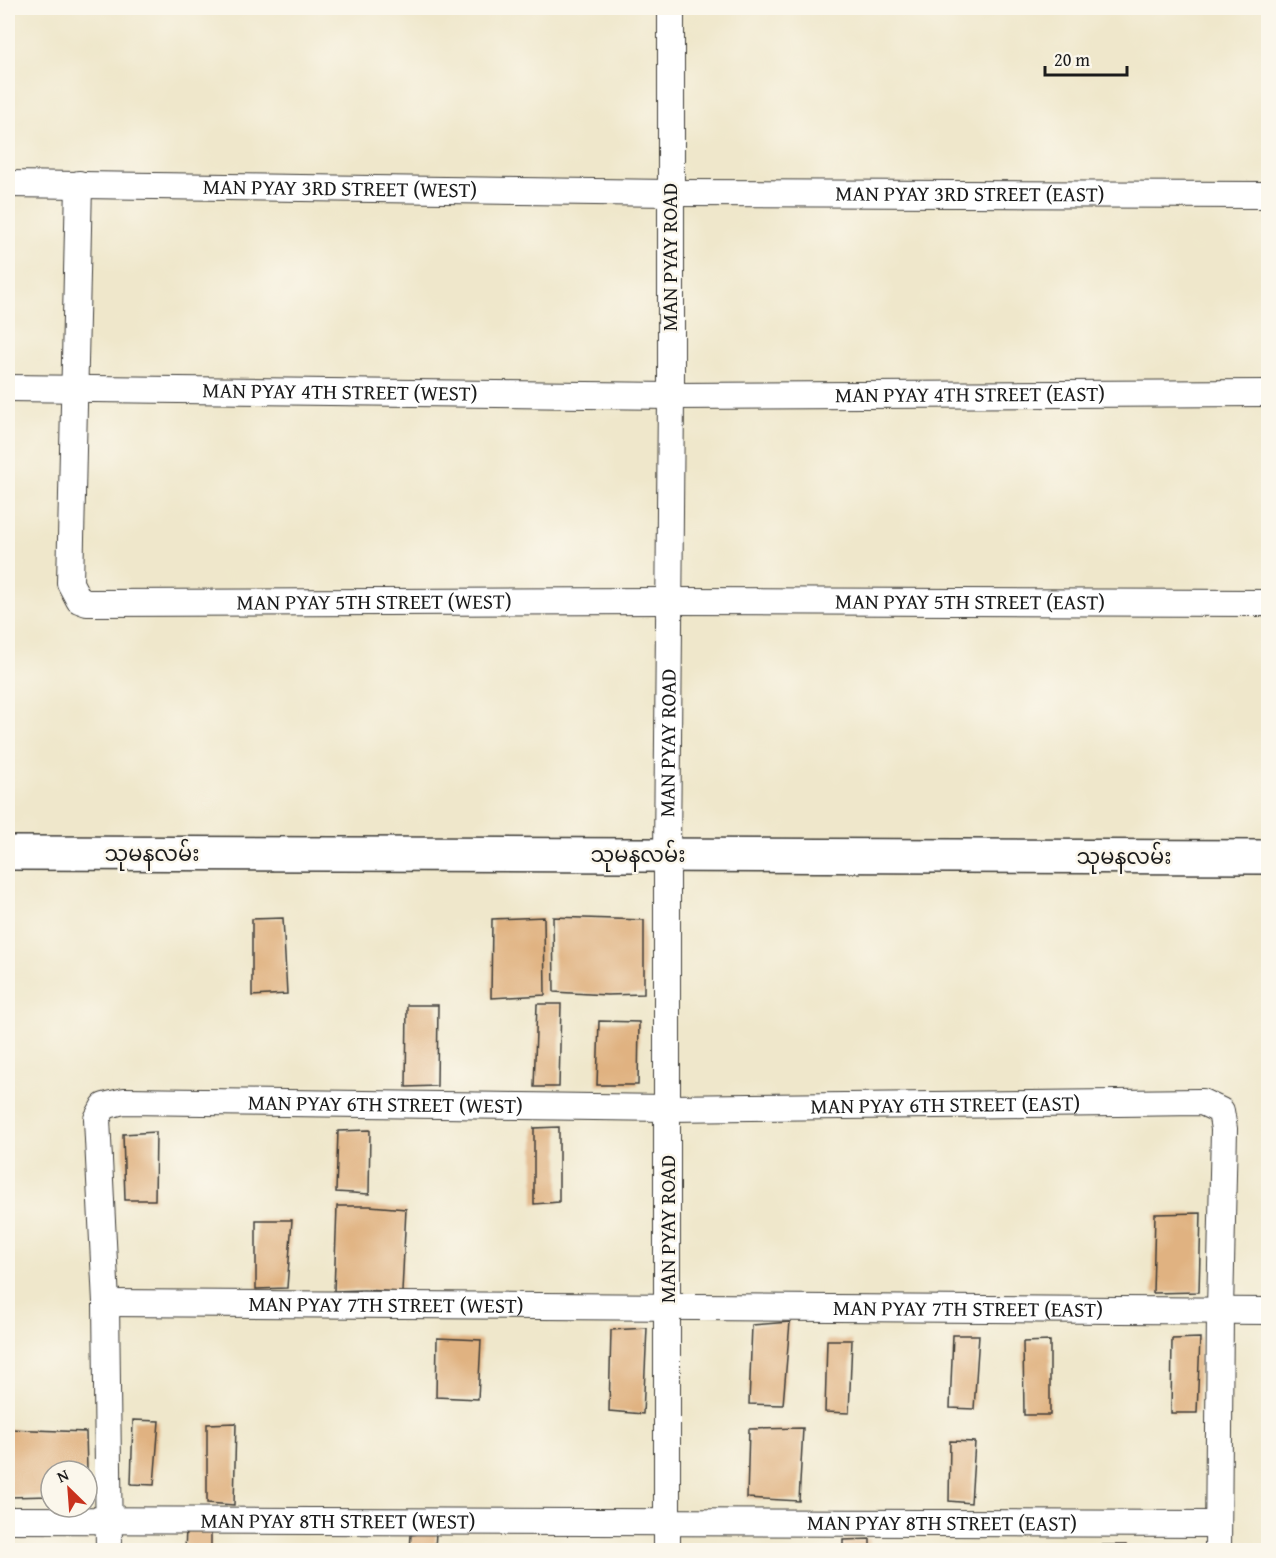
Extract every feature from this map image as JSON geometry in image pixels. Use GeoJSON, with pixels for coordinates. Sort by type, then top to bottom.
{"type":"FeatureCollection","features":[{"type":"Feature","properties":{"kind":"street","name":"MAN PYAY ROAD"},"geometry":{"type":"LineString","coordinates":[[667,1551],[670,8]]}},
{"type":"Feature","properties":{"kind":"street","name":"MAN PYAY 3RD STREET (WEST)"},"geometry":{"type":"LineString","coordinates":[[8,184],[670,193]]}},
{"type":"Feature","properties":{"kind":"street"},"geometry":{"type":"LineString","coordinates":[[74,389],[79,184]]}},
{"type":"Feature","properties":{"kind":"street","name":"MAN PYAY 3RD STREET (EAST)"},"geometry":{"type":"LineString","coordinates":[[670,193],[1269,195]]}},
{"type":"Feature","properties":{"kind":"street","name":"MAN PYAY 4TH STREET (WEST)"},"geometry":{"type":"LineString","coordinates":[[8,388],[671,396]]}},
{"type":"Feature","properties":{"kind":"street","name":"MAN PYAY 5TH STREET (WEST)"},"geometry":{"type":"LineString","coordinates":[[74,389],[70,583],[78,600],[87,603],[669,601]]}},
{"type":"Feature","properties":{"kind":"street","name":"MAN PYAY 4TH STREET (EAST)"},"geometry":{"type":"LineString","coordinates":[[671,396],[1269,393]]}},
{"type":"Feature","properties":{"kind":"street","name":"MAN PYAY 5TH STREET (EAST)"},"geometry":{"type":"LineString","coordinates":[[669,601],[1269,603]]}},
{"type":"Feature","properties":{"kind":"street","name":"သုမနလမ်း"},"geometry":{"type":"LineString","coordinates":[[8,853],[1269,857]]}},
{"type":"Feature","properties":{"kind":"street","name":"MAN PYAY 6TH STREET (WEST)"},"geometry":{"type":"LineString","coordinates":[[106,1303],[96,1119],[104,1106],[124,1101],[668,1108]]}},
{"type":"Feature","properties":{"kind":"street","name":"MAN PYAY 6TH STREET (EAST)"},"geometry":{"type":"LineString","coordinates":[[668,1108],[1202,1102],[1221,1111],[1224,1129],[1220,1311]]}},
{"type":"Feature","properties":{"kind":"street"},"geometry":{"type":"LineString","coordinates":[[106,1303],[109,1551]]}},
{"type":"Feature","properties":{"kind":"street","name":"MAN PYAY 7TH STREET (WEST)"},"geometry":{"type":"LineString","coordinates":[[106,1303],[668,1307]]}},
{"type":"Feature","properties":{"kind":"street","name":"MAN PYAY 7TH STREET (EAST)"},"geometry":{"type":"LineString","coordinates":[[668,1307],[1269,1311]]}},
{"type":"Feature","properties":{"kind":"street"},"geometry":{"type":"LineString","coordinates":[[1218,1551],[1220,1311]]}},
{"type":"Feature","properties":{"kind":"street","name":"MAN PYAY 8TH STREET (WEST)"},"geometry":{"type":"LineString","coordinates":[[8,1520],[667,1522]]}},
{"type":"Feature","properties":{"kind":"street","name":"MAN PYAY 8TH STREET (EAST)"},"geometry":{"type":"LineString","coordinates":[[667,1522],[1218,1524]]}},
{"type":"Feature","properties":{"kind":"building"},"geometry":{"type":"Polygon","coordinates":[[[544,917],[545,995],[491,998],[492,919],[544,917]]]}},
{"type":"Feature","properties":{"kind":"building"},"geometry":{"type":"Polygon","coordinates":[[[553,917],[644,920],[644,994],[607,995],[554,992],[553,917]]]}},
{"type":"Feature","properties":{"kind":"building"},"geometry":{"type":"Polygon","coordinates":[[[283,918],[287,994],[252,996],[252,919],[283,918]]]}},
{"type":"Feature","properties":{"kind":"building"},"geometry":{"type":"Polygon","coordinates":[[[537,1004],[561,1004],[559,1087],[534,1087],[537,1004]]]}},
{"type":"Feature","properties":{"kind":"building"},"geometry":{"type":"Polygon","coordinates":[[[407,1005],[438,1005],[437,1086],[406,1087],[407,1005]]]}},
{"type":"Feature","properties":{"kind":"building"},"geometry":{"type":"Polygon","coordinates":[[[599,1021],[639,1022],[638,1085],[597,1085],[599,1021]]]}},
{"type":"Feature","properties":{"kind":"building"},"geometry":{"type":"Polygon","coordinates":[[[559,1127],[559,1202],[534,1204],[534,1128],[559,1127]]]}},
{"type":"Feature","properties":{"kind":"building"},"geometry":{"type":"Polygon","coordinates":[[[370,1130],[369,1194],[336,1192],[338,1131],[370,1130]]]}},
{"type":"Feature","properties":{"kind":"building"},"geometry":{"type":"Polygon","coordinates":[[[156,1132],[155,1200],[125,1200],[123,1134],[156,1132]]]}},
{"type":"Feature","properties":{"kind":"building"},"geometry":{"type":"Polygon","coordinates":[[[337,1206],[406,1209],[402,1292],[334,1291],[337,1206]]]}},
{"type":"Feature","properties":{"kind":"building"},"geometry":{"type":"Polygon","coordinates":[[[1201,1213],[1199,1292],[1153,1293],[1155,1214],[1201,1213]]]}},
{"type":"Feature","properties":{"kind":"building"},"geometry":{"type":"Polygon","coordinates":[[[256,1220],[292,1220],[287,1288],[256,1289],[256,1220]]]}},
{"type":"Feature","properties":{"kind":"building"},"geometry":{"type":"Polygon","coordinates":[[[790,1322],[783,1405],[749,1404],[752,1325],[790,1322]]]}},
{"type":"Feature","properties":{"kind":"building"},"geometry":{"type":"Polygon","coordinates":[[[647,1328],[643,1414],[609,1411],[611,1330],[647,1328]]]}},
{"type":"Feature","properties":{"kind":"building"},"geometry":{"type":"Polygon","coordinates":[[[953,1335],[979,1335],[974,1409],[950,1408],[953,1335]]]}},
{"type":"Feature","properties":{"kind":"building"},"geometry":{"type":"Polygon","coordinates":[[[437,1338],[481,1340],[478,1399],[436,1397],[437,1338]]]}},
{"type":"Feature","properties":{"kind":"building"},"geometry":{"type":"Polygon","coordinates":[[[1200,1338],[1197,1413],[1171,1413],[1172,1339],[1200,1338]]]}},
{"type":"Feature","properties":{"kind":"building"},"geometry":{"type":"Polygon","coordinates":[[[827,1340],[852,1340],[849,1413],[825,1412],[827,1340]]]}},
{"type":"Feature","properties":{"kind":"building"},"geometry":{"type":"Polygon","coordinates":[[[1050,1341],[1050,1415],[1024,1415],[1023,1342],[1050,1341]]]}},
{"type":"Feature","properties":{"kind":"building"},"geometry":{"type":"Polygon","coordinates":[[[133,1420],[159,1421],[154,1485],[131,1484],[133,1420]]]}},
{"type":"Feature","properties":{"kind":"building"},"geometry":{"type":"Polygon","coordinates":[[[236,1423],[234,1505],[207,1503],[207,1424],[236,1423]]]}},
{"type":"Feature","properties":{"kind":"building"},"geometry":{"type":"Polygon","coordinates":[[[803,1428],[799,1501],[747,1498],[749,1429],[803,1428]]]}},
{"type":"Feature","properties":{"kind":"building"},"geometry":{"type":"Polygon","coordinates":[[[8,1429],[86,1432],[87,1459],[39,1459],[39,1496],[8,1497],[8,1429]]]}},
{"type":"Feature","properties":{"kind":"building"},"geometry":{"type":"Polygon","coordinates":[[[950,1441],[975,1442],[971,1503],[949,1501],[950,1441]]]}},
{"type":"Feature","properties":{"kind":"building"},"geometry":{"type":"Polygon","coordinates":[[[186,1530],[211,1533],[211,1550],[185,1550],[186,1530]]]}},
{"type":"Feature","properties":{"kind":"building"},"geometry":{"type":"Polygon","coordinates":[[[436,1532],[435,1550],[410,1550],[411,1535],[436,1532]]]}},
{"type":"Feature","properties":{"kind":"building"},"geometry":{"type":"Polygon","coordinates":[[[870,1539],[870,1550],[843,1550],[843,1540],[870,1539]]]}},
{"type":"Feature","properties":{"kind":"building"},"geometry":{"type":"Polygon","coordinates":[[[1096,1545],[1126,1545],[1126,1550],[1096,1550],[1096,1545]]]}},
{"type":"Feature","properties":{"kind":"building"},"geometry":{"type":"Polygon","coordinates":[[[1024,1547],[1048,1549],[1048,1550],[1024,1550],[1024,1547]]]}}]}
